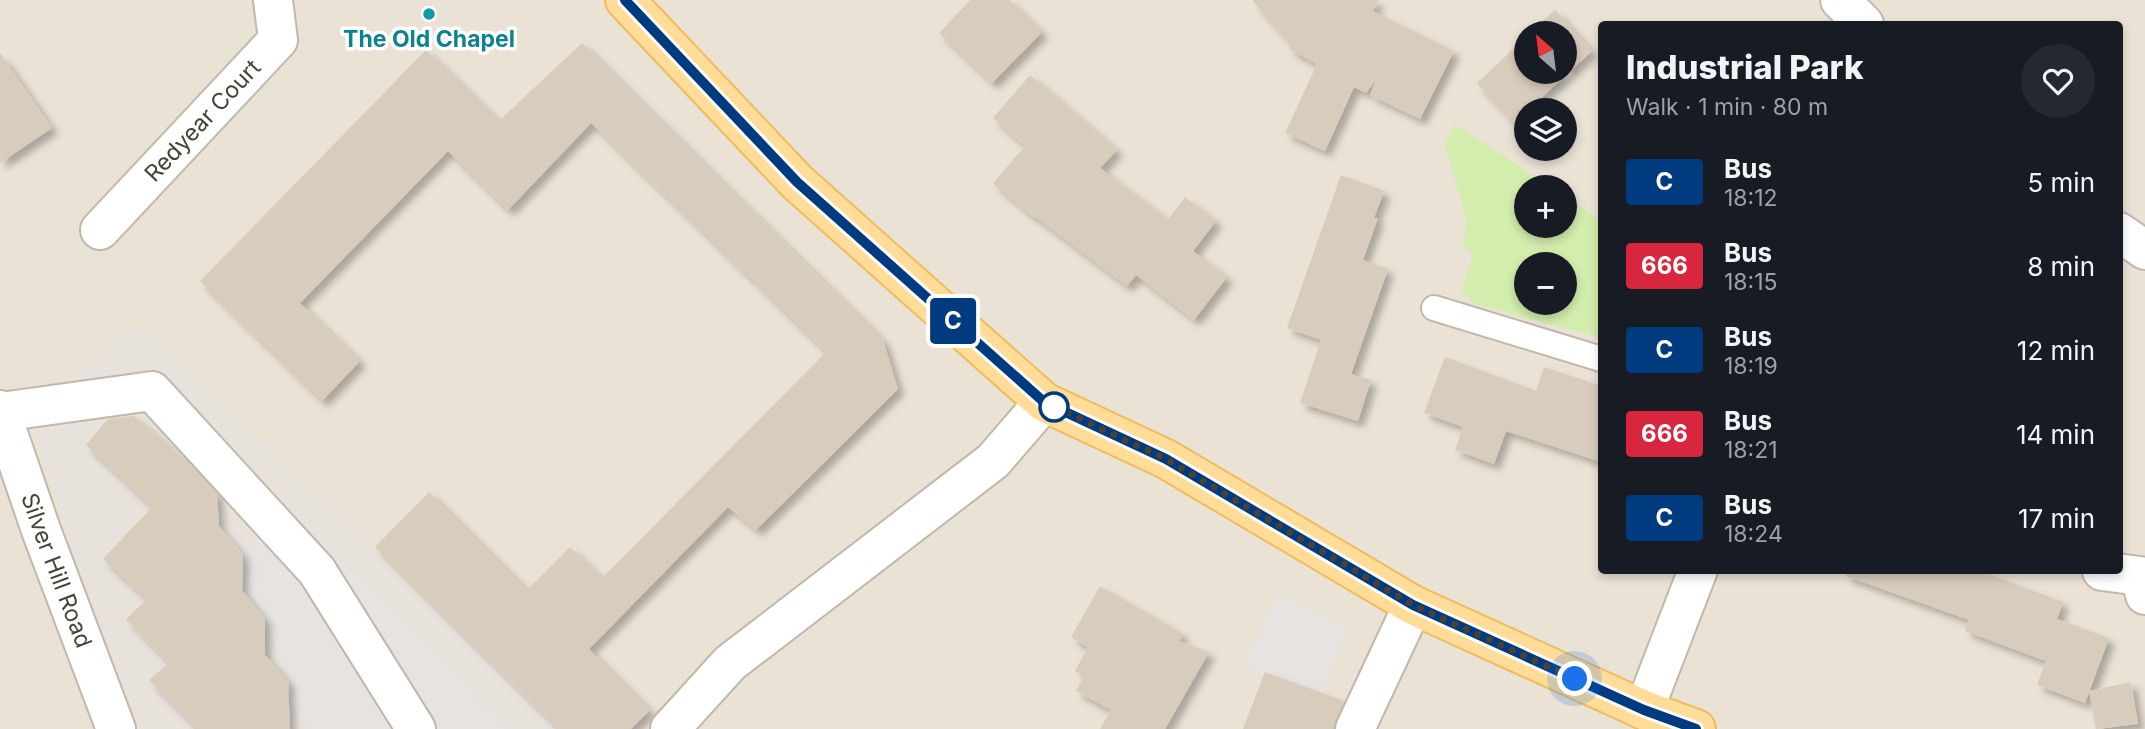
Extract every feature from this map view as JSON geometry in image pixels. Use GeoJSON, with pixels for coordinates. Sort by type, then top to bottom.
{"type":"FeatureCollection","features":[{"type":"Feature","properties":{"kind":"main road"},"geometry":{"type":"LineString","coordinates":[[625,0],[797,182],[1044,402],[1166,459],[1413,605],[1644,710],[1696,729]]}},
{"type":"Feature","properties":{"kind":"street","name":"Redyear Court"},"geometry":{"type":"LineString","coordinates":[[100,230],[278,40],[273,0]]}},
{"type":"Feature","properties":{"kind":"street"},"geometry":{"type":"LineString","coordinates":[[1840,0],[1861,21]]}},
{"type":"Feature","properties":{"kind":"street"},"geometry":{"type":"LineString","coordinates":[[2123,235],[2145,250]]}},
{"type":"Feature","properties":{"kind":"street"},"geometry":{"type":"LineString","coordinates":[[0,411],[152,391],[317,571],[416,729]]}},
{"type":"Feature","properties":{"kind":"street"},"geometry":{"type":"LineString","coordinates":[[670,729],[730,663],[993,461],[1044,402]]}},
{"type":"Feature","properties":{"kind":"street","name":"Silver Hill Road"},"geometry":{"type":"LineString","coordinates":[[0,411],[41,530],[116,729]]}},
{"type":"Feature","properties":{"kind":"street"},"geometry":{"type":"LineString","coordinates":[[1644,710],[1696,574]]}},
{"type":"Feature","properties":{"kind":"street"},"geometry":{"type":"LineString","coordinates":[[2116,574],[2143,580]]}},
{"type":"Feature","properties":{"kind":"street"},"geometry":{"type":"LineString","coordinates":[[1354,729],[1413,605]]}},
{"type":"Feature","properties":{"kind":"lane"},"geometry":{"type":"LineString","coordinates":[[1433,308],[1598,358]]}},
{"type":"Feature","properties":{"kind":"shaded area"},"geometry":{"type":"Polygon","coordinates":[[[0,0],[2145,0],[2145,729],[0,729],[0,0]]]}},
{"type":"Feature","properties":{"kind":"shaded area"},"geometry":{"type":"Polygon","coordinates":[[[144,323],[560,729],[136,729],[68,539],[40,437],[80,369],[144,323]]]}},
{"type":"Feature","properties":{"kind":"shaded area"},"geometry":{"type":"Polygon","coordinates":[[[290,510],[506,729],[310,729],[237,553],[290,510]]]}},
{"type":"Feature","properties":{"kind":"shaded area"},"geometry":{"type":"Polygon","coordinates":[[[1278,593],[1349,628],[1320,697],[1243,668],[1278,593]]]}},
{"type":"Feature","properties":{"kind":"green space"},"geometry":{"type":"Polygon","coordinates":[[[1455,124],[1533,175],[1514,175],[1514,238],[1577,238],[1577,204],[1598,219],[1598,337],[1516,315],[1577,315],[1577,252],[1514,252],[1514,315],[1475,304],[1462,291],[1473,254],[1463,246],[1467,221],[1445,145],[1455,124]]]}},
{"type":"Feature","properties":{"kind":"building"},"geometry":{"type":"Polygon","coordinates":[[[970,0],[1009,0],[1042,32],[992,83],[939,33],[970,0]]]}},
{"type":"Feature","properties":{"kind":"building"},"geometry":{"type":"Polygon","coordinates":[[[1252,0],[1378,0],[1373,11],[1454,51],[1420,119],[1370,95],[1376,80],[1366,93],[1354,87],[1325,151],[1285,133],[1317,64],[1289,49],[1291,44],[1252,0]]]}},
{"type":"Feature","properties":{"kind":"building"},"geometry":{"type":"Polygon","coordinates":[[[1555,10],[1565,21],[1543,21],[1555,10]]]}},
{"type":"Feature","properties":{"kind":"building"},"geometry":{"type":"Polygon","coordinates":[[[1577,34],[1592,51],[1577,65],[1577,34]]]}},
{"type":"Feature","properties":{"kind":"building"},"geometry":{"type":"Polygon","coordinates":[[[582,43],[883,340],[898,389],[756,530],[728,507],[589,649],[650,710],[631,729],[559,729],[375,547],[429,492],[527,590],[570,547],[602,578],[826,352],[591,123],[508,210],[448,151],[300,303],[360,361],[322,401],[200,281],[426,50],[499,121],[582,43]]]}},
{"type":"Feature","properties":{"kind":"building"},"geometry":{"type":"Polygon","coordinates":[[[1514,48],[1514,84],[1556,84],[1541,98],[1514,98],[1514,123],[1477,83],[1514,48]]]}},
{"type":"Feature","properties":{"kind":"building"},"geometry":{"type":"Polygon","coordinates":[[[0,53],[52,128],[0,163],[0,53]]]}},
{"type":"Feature","properties":{"kind":"building"},"geometry":{"type":"Polygon","coordinates":[[[1030,75],[1117,150],[1100,168],[1168,220],[1185,197],[1216,221],[1193,251],[1227,277],[1194,320],[1136,275],[1127,286],[1033,217],[993,183],[1025,146],[993,118],[1030,75]]]}},
{"type":"Feature","properties":{"kind":"building"},"geometry":{"type":"Polygon","coordinates":[[[1341,175],[1384,191],[1374,218],[1378,218],[1363,260],[1388,269],[1351,374],[1371,380],[1358,421],[1300,403],[1321,340],[1287,328],[1341,175]]]}},
{"type":"Feature","properties":{"kind":"building"},"geometry":{"type":"Polygon","coordinates":[[[1445,357],[1536,391],[1544,367],[1598,385],[1598,461],[1506,431],[1494,464],[1455,450],[1463,427],[1424,413],[1445,357]]]}},
{"type":"Feature","properties":{"kind":"building"},"geometry":{"type":"Polygon","coordinates":[[[134,416],[185,460],[217,494],[219,526],[243,555],[242,590],[265,619],[265,655],[288,681],[290,729],[197,729],[149,680],[169,663],[126,619],[147,599],[103,559],[152,507],[86,445],[108,419],[134,416]]]}},
{"type":"Feature","properties":{"kind":"building"},"geometry":{"type":"Polygon","coordinates":[[[1989,574],[2063,602],[2057,619],[2109,638],[2085,703],[2037,685],[2046,661],[1965,631],[1969,620],[1846,576],[1989,574]]]}},
{"type":"Feature","properties":{"kind":"building"},"geometry":{"type":"Polygon","coordinates":[[[1100,586],[1183,634],[1179,641],[1209,652],[1165,729],[1100,729],[1111,710],[1076,691],[1084,676],[1075,671],[1088,647],[1071,637],[1100,586]]]}},
{"type":"Feature","properties":{"kind":"building"},"geometry":{"type":"Polygon","coordinates":[[[1265,672],[1344,701],[1333,729],[1243,729],[1265,672]]]}},
{"type":"Feature","properties":{"kind":"building"},"geometry":{"type":"Polygon","coordinates":[[[2131,682],[2138,724],[2096,729],[2089,691],[2131,682]]]}},
{"type":"Feature","properties":{"kind":"bus line","name":"C"},"geometry":{"type":"LineString","coordinates":[[625,0],[797,182],[1044,402],[1166,459],[1413,605],[1644,710],[1696,729]]}},
{"type":"Feature","properties":{"kind":"place","name":"The Old Chapel"},"geometry":{"type":"Point","coordinates":[429,14]}},
{"type":"Feature","properties":{"kind":"route"},"geometry":{"type":"LineString","coordinates":[[1054,407],[1044,402],[1166,459],[1413,605],[1575,679]]}}]}
